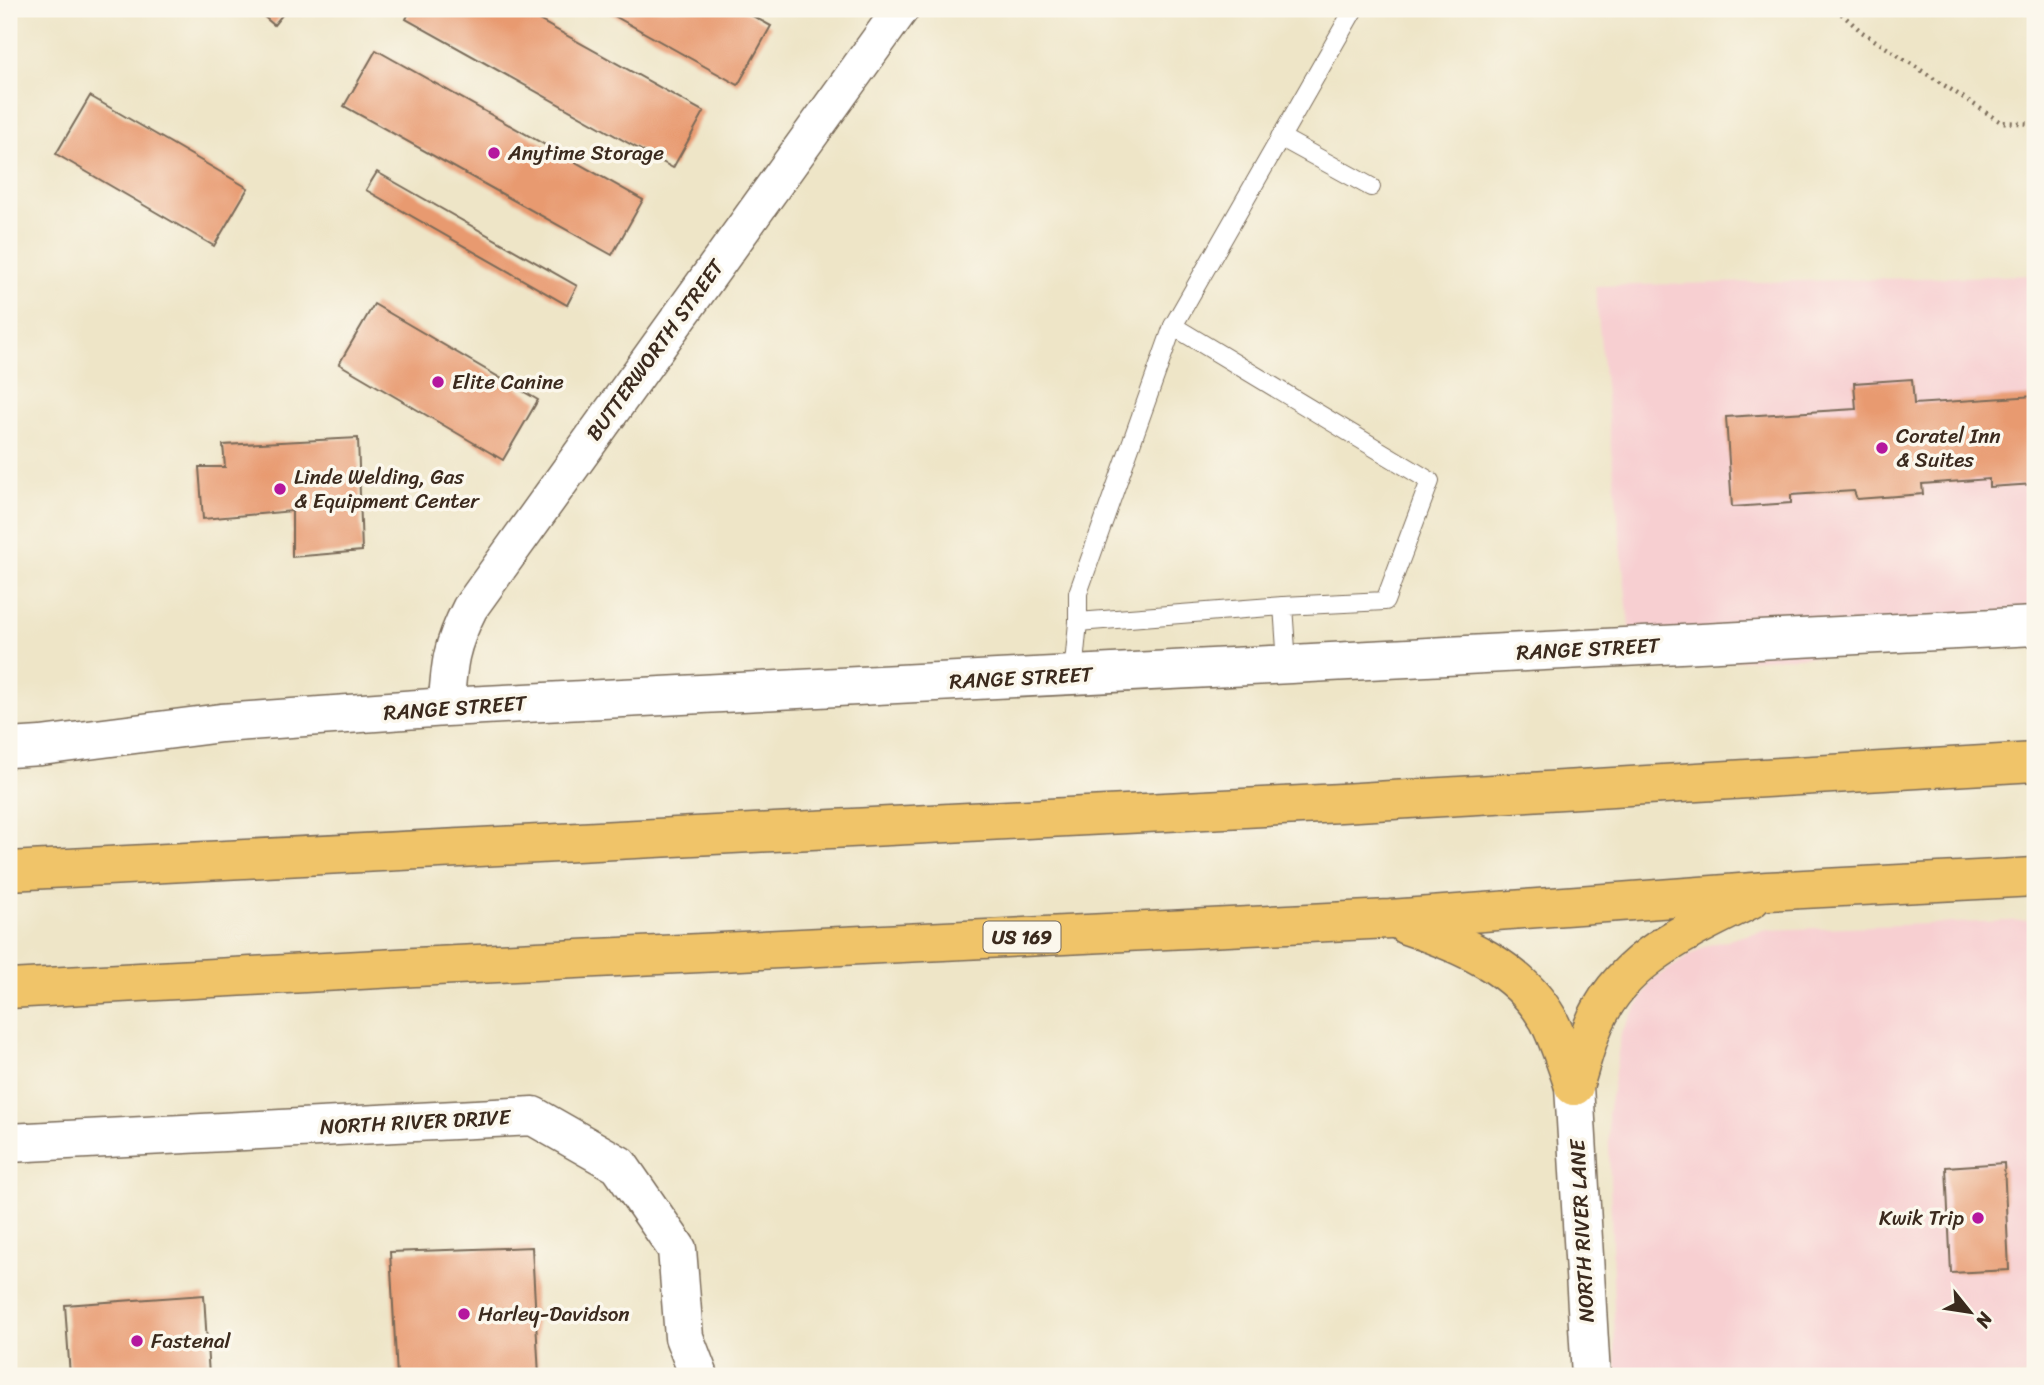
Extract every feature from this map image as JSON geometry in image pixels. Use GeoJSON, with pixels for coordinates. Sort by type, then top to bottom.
{"type":"FeatureCollection","features":[{"type":"Feature","properties":{"kind":"highway"},"geometry":{"type":"LineString","coordinates":[[9,871],[1355,803],[2035,762]]}},
{"type":"Feature","properties":{"kind":"highway","name":"US 169"},"geometry":{"type":"LineString","coordinates":[[9,989],[1390,919],[1767,891],[2035,877]]}},
{"type":"Feature","properties":{"kind":"highway"},"geometry":{"type":"LineString","coordinates":[[1574,1086],[1593,1027],[1614,989],[1644,958],[1680,935],[1767,891]]}},
{"type":"Feature","properties":{"kind":"highway"},"geometry":{"type":"LineString","coordinates":[[1390,919],[1450,940],[1486,959],[1513,978],[1535,1000],[1548,1020],[1574,1086]]}},
{"type":"Feature","properties":{"kind":"street","name":"BUTTERWORTH STREET"},"geometry":{"type":"LineString","coordinates":[[446,707],[449,658],[457,633],[470,608],[901,9]]}},
{"type":"Feature","properties":{"kind":"street","name":"RANGE STREET"},"geometry":{"type":"LineString","coordinates":[[9,748],[221,723],[446,707],[2035,625]]}},
{"type":"Feature","properties":{"kind":"street","name":"NORTH RIVER LANE"},"geometry":{"type":"LineString","coordinates":[[1574,1086],[1591,1376]]}},
{"type":"Feature","properties":{"kind":"street","name":"NORTH RIVER DRIVE"},"geometry":{"type":"LineString","coordinates":[[9,1143],[533,1116],[620,1165],[677,1249],[684,1337],[699,1376]]}},
{"type":"Feature","properties":{"kind":"lane"},"geometry":{"type":"LineString","coordinates":[[1073,675],[1078,593],[1173,326],[1354,9]]}},
{"type":"Feature","properties":{"kind":"lane"},"geometry":{"type":"LineString","coordinates":[[1280,137],[1371,187]]}},
{"type":"Feature","properties":{"kind":"lane"},"geometry":{"type":"LineString","coordinates":[[1077,622],[1385,601],[1430,481],[1173,326]]}},
{"type":"Feature","properties":{"kind":"lane"},"geometry":{"type":"LineString","coordinates":[[1283,606],[1287,664]]}},
{"type":"Feature","properties":{"kind":"path"},"geometry":{"type":"LineString","coordinates":[[1836,9],[1862,32],[2001,122],[2035,124]]}},
{"type":"Feature","properties":{"kind":"shaded area"},"geometry":{"type":"Polygon","coordinates":[[[2035,275],[2035,644],[1633,666],[1595,286],[2035,275]]]}},
{"type":"Feature","properties":{"kind":"shaded area"},"geometry":{"type":"Polygon","coordinates":[[[2035,920],[2035,1376],[1616,1376],[1608,1115],[1621,1034],[1653,979],[1705,946],[1765,930],[2035,920]]]}},
{"type":"Feature","properties":{"kind":"building"},"geometry":{"type":"Polygon","coordinates":[[[255,9],[287,9],[274,25],[255,9]]]}},
{"type":"Feature","properties":{"kind":"building","name":"Anytime Storage"},"geometry":{"type":"Polygon","coordinates":[[[411,9],[519,9],[704,112],[673,168],[406,19],[411,9]]]}},
{"type":"Feature","properties":{"kind":"building"},"geometry":{"type":"Polygon","coordinates":[[[602,9],[740,9],[771,26],[738,85],[602,9]]]}},
{"type":"Feature","properties":{"kind":"building","name":"Anytime Storage"},"geometry":{"type":"Polygon","coordinates":[[[376,50],[643,200],[612,255],[344,106],[376,50]]]}},
{"type":"Feature","properties":{"kind":"building"},"geometry":{"type":"Polygon","coordinates":[[[90,96],[248,188],[214,246],[56,154],[90,96]]]}},
{"type":"Feature","properties":{"kind":"building"},"geometry":{"type":"Polygon","coordinates":[[[377,172],[577,286],[567,305],[366,190],[377,172]]]}},
{"type":"Feature","properties":{"kind":"building","name":"Elite Canine"},"geometry":{"type":"Polygon","coordinates":[[[374,304],[538,400],[503,460],[339,364],[374,304]]]}},
{"type":"Feature","properties":{"kind":"building","name":"Coratel Inn & Suites"},"geometry":{"type":"Polygon","coordinates":[[[1912,379],[1914,404],[2035,396],[2035,484],[1989,487],[1989,479],[1922,484],[1923,494],[1857,499],[1854,491],[1791,495],[1791,503],[1732,507],[1726,417],[1856,409],[1854,383],[1912,379]]]}},
{"type":"Feature","properties":{"kind":"building","name":"Linde Welding, Gas & Equipment Center"},"geometry":{"type":"Polygon","coordinates":[[[358,438],[362,551],[292,557],[292,511],[203,519],[199,467],[225,467],[223,445],[358,438]]]}},
{"type":"Feature","properties":{"kind":"building","name":"Kwik Trip"},"geometry":{"type":"Polygon","coordinates":[[[2004,1163],[2009,1270],[1951,1273],[1946,1167],[2004,1163]]]}},
{"type":"Feature","properties":{"kind":"building","name":"Harley-Davidson"},"geometry":{"type":"Polygon","coordinates":[[[532,1247],[539,1376],[397,1376],[390,1252],[532,1247]]]}},
{"type":"Feature","properties":{"kind":"building","name":"Fastenal"},"geometry":{"type":"Polygon","coordinates":[[[204,1295],[209,1376],[70,1376],[65,1305],[204,1295]]]}},
{"type":"Feature","properties":{"kind":"place","name":"Anytime Storage"},"geometry":{"type":"Point","coordinates":[494,153]}},
{"type":"Feature","properties":{"kind":"place","name":"Elite Canine"},"geometry":{"type":"Point","coordinates":[438,382]}},
{"type":"Feature","properties":{"kind":"place","name":"Coratel Inn & Suites"},"geometry":{"type":"Point","coordinates":[1882,448]}},
{"type":"Feature","properties":{"kind":"place","name":"Linde Welding, Gas & Equipment Center"},"geometry":{"type":"Point","coordinates":[280,489]}},
{"type":"Feature","properties":{"kind":"place","name":"Kwik Trip"},"geometry":{"type":"Point","coordinates":[1978,1218]}},
{"type":"Feature","properties":{"kind":"place","name":"Harley-Davidson"},"geometry":{"type":"Point","coordinates":[464,1314]}},
{"type":"Feature","properties":{"kind":"place","name":"Fastenal"},"geometry":{"type":"Point","coordinates":[137,1341]}}]}
